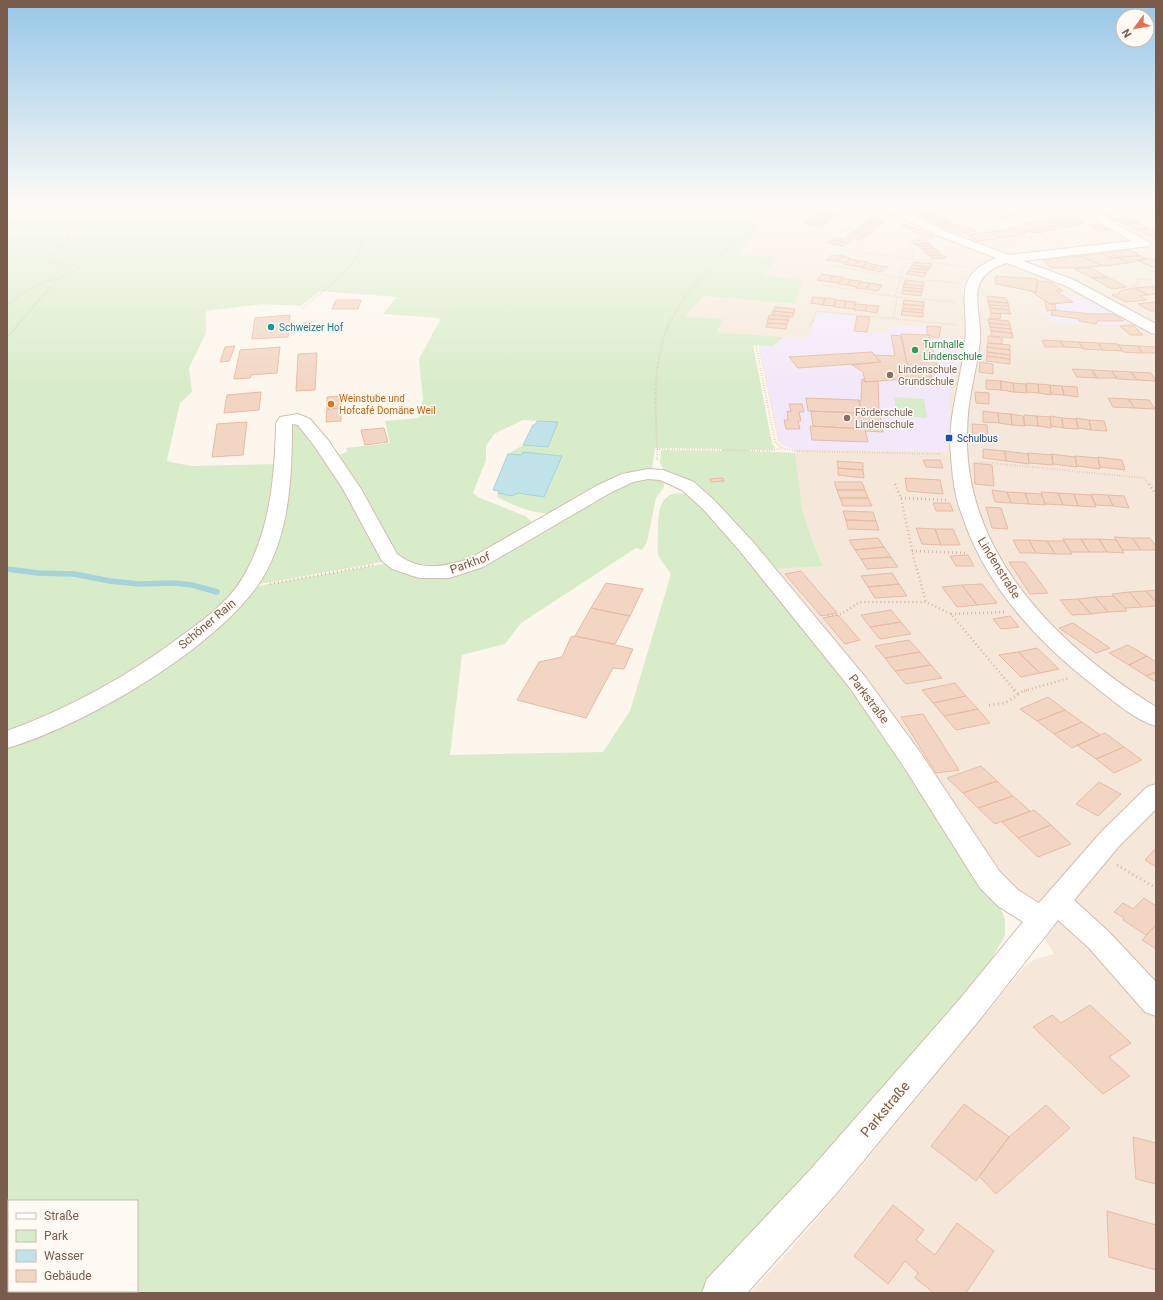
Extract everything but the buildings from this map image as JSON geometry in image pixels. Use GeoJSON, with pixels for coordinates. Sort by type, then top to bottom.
{"type":"FeatureCollection","features":[{"type":"Feature","properties":{"kind":"street"},"geometry":{"type":"LineString","coordinates":[[972,284],[975,278],[983,270],[992,265]]}},
{"type":"Feature","properties":{"kind":"street"},"geometry":{"type":"LineString","coordinates":[[1022,265],[1063,280],[1090,293],[1156,330]]}},
{"type":"Feature","properties":{"kind":"street","name":"Lindenstraße"},"geometry":{"type":"LineString","coordinates":[[972,284],[972,344],[960,409],[959,458],[966,501],[976,531],[987,553],[1026,610],[1058,644],[1091,672],[1131,702],[1156,718]]}},
{"type":"Feature","properties":{"kind":"street","name":"Schöner Rain"},"geometry":{"type":"LineString","coordinates":[[7,740],[72,713],[135,679],[172,654],[214,622],[242,594],[257,571],[270,540],[276,516],[281,479],[284,449],[284,423],[289,419],[298,419],[304,422],[322,444],[352,489],[389,557],[393,561]]}},
{"type":"Feature","properties":{"kind":"street","name":"Parkhof"},"geometry":{"type":"LineString","coordinates":[[393,561],[406,569],[430,573],[449,572],[468,566],[497,553],[609,486],[636,475],[660,474],[673,478],[684,484]]}},
{"type":"Feature","properties":{"kind":"street","name":"Parkstraße"},"geometry":{"type":"LineString","coordinates":[[684,484],[709,505],[746,546],[858,683],[896,736],[994,885],[1012,901],[1050,910]]}},
{"type":"Feature","properties":{"kind":"street","name":"Parkstraße"},"geometry":{"type":"LineString","coordinates":[[721,1293],[823,1182],[970,1009],[1097,853],[1156,793]]}},
{"type":"Feature","properties":{"kind":"street"},"geometry":{"type":"LineString","coordinates":[[1050,910],[1098,940],[1156,1003]]}},
{"type":"Feature","properties":{"kind":"path"},"geometry":{"type":"LineString","coordinates":[[7,306],[12,301],[45,281],[58,279],[78,268],[76,266],[59,265]]}},
{"type":"Feature","properties":{"kind":"path"},"geometry":{"type":"LineString","coordinates":[[302,309],[342,274],[349,265]]}},
{"type":"Feature","properties":{"kind":"path"},"geometry":{"type":"LineString","coordinates":[[660,474],[657,467],[654,383],[661,342],[667,326],[687,295],[713,265]]}},
{"type":"Feature","properties":{"kind":"path"},"geometry":{"type":"LineString","coordinates":[[834,265],[899,277],[972,284]]}},
{"type":"Feature","properties":{"kind":"path"},"geometry":{"type":"LineString","coordinates":[[894,318],[899,277],[906,265]]}},
{"type":"Feature","properties":{"kind":"path"},"geometry":{"type":"LineString","coordinates":[[947,265],[983,270]]}},
{"type":"Feature","properties":{"kind":"path"},"geometry":{"type":"LineString","coordinates":[[1143,267],[1156,273]]}},
{"type":"Feature","properties":{"kind":"path"},"geometry":{"type":"LineString","coordinates":[[7,338],[58,279]]}},
{"type":"Feature","properties":{"kind":"path"},"geometry":{"type":"LineString","coordinates":[[1090,293],[1129,288],[1137,285],[1138,280],[1136,279],[1156,280]]}},
{"type":"Feature","properties":{"kind":"path"},"geometry":{"type":"LineString","coordinates":[[823,285],[896,297],[972,303]]}},
{"type":"Feature","properties":{"kind":"path"},"geometry":{"type":"LineString","coordinates":[[810,326],[816,310],[973,326]]}},
{"type":"Feature","properties":{"kind":"path"},"geometry":{"type":"LineString","coordinates":[[756,346],[775,442],[782,448]]}},
{"type":"Feature","properties":{"kind":"path"},"geometry":{"type":"LineString","coordinates":[[657,449],[770,451],[782,448],[798,451],[939,454],[959,458],[1144,478],[1156,495]]}},
{"type":"Feature","properties":{"kind":"path"},"geometry":{"type":"LineString","coordinates":[[895,484],[901,498],[912,551],[926,602]]}},
{"type":"Feature","properties":{"kind":"path"},"geometry":{"type":"LineString","coordinates":[[901,498],[966,501]]}},
{"type":"Feature","properties":{"kind":"path"},"geometry":{"type":"LineString","coordinates":[[912,551],[987,553]]}},
{"type":"Feature","properties":{"kind":"path"},"geometry":{"type":"LineString","coordinates":[[267,584],[393,561]]}},
{"type":"Feature","properties":{"kind":"path"},"geometry":{"type":"LineString","coordinates":[[841,614],[860,602],[926,602],[951,614],[1018,694]]}},
{"type":"Feature","properties":{"kind":"path"},"geometry":{"type":"LineString","coordinates":[[951,614],[1026,610]]}},
{"type":"Feature","properties":{"kind":"path"},"geometry":{"type":"LineString","coordinates":[[989,705],[1005,703],[1023,691],[1091,672]]}},
{"type":"Feature","properties":{"kind":"path"},"geometry":{"type":"LineString","coordinates":[[1097,853],[1156,888]]}},
{"type":"Feature","properties":{"kind":"shaded area"},"geometry":{"type":"Polygon","coordinates":[[[772,265],[1156,265],[1156,1293],[750,1293],[789,1251],[851,1179],[1024,967],[1035,959],[1054,954],[1016,889],[1008,884],[938,784],[895,717],[840,646],[776,569],[823,565],[811,537],[802,509],[796,476],[795,449],[784,446],[778,441],[759,350],[759,345],[773,346],[783,337],[717,332],[723,319],[685,316],[704,296],[795,304],[764,277],[772,265]]]}},
{"type":"Feature","properties":{"kind":"shaded area"},"geometry":{"type":"Polygon","coordinates":[[[1081,295],[1127,320],[1125,321],[1126,323],[1117,325],[1055,323],[1043,312],[1056,310],[1055,304],[1073,302],[1063,296],[1081,295]]]}},
{"type":"Feature","properties":{"kind":"shaded area"},"geometry":{"type":"Polygon","coordinates":[[[817,312],[857,316],[854,331],[881,334],[894,326],[941,327],[939,338],[960,339],[960,352],[955,376],[951,376],[948,452],[795,449],[789,448],[780,443],[759,345],[773,346],[784,337],[809,338],[817,312]]]}},
{"type":"Feature","properties":{"kind":"green space"},"geometry":{"type":"Polygon","coordinates":[[[7,265],[772,265],[765,276],[802,280],[795,304],[704,296],[685,316],[723,319],[717,332],[784,337],[773,346],[753,345],[772,443],[775,448],[772,450],[748,450],[795,453],[802,509],[811,537],[823,566],[773,569],[665,472],[660,463],[661,450],[722,451],[722,449],[655,448],[652,470],[554,513],[539,513],[518,507],[497,497],[498,493],[512,495],[518,493],[544,497],[562,456],[524,452],[522,455],[508,454],[523,445],[548,447],[558,422],[523,420],[494,434],[486,446],[486,460],[473,493],[478,497],[525,516],[534,524],[488,554],[438,570],[399,560],[335,456],[347,452],[346,448],[390,443],[385,421],[419,418],[423,399],[419,359],[440,320],[439,318],[383,314],[397,297],[320,291],[301,306],[262,304],[206,311],[206,333],[189,368],[192,392],[180,403],[167,460],[170,462],[192,466],[279,464],[290,426],[298,424],[326,456],[387,561],[267,583],[244,585],[237,594],[130,677],[7,736],[7,265]]]}},
{"type":"Feature","properties":{"kind":"green space"},"geometry":{"type":"Polygon","coordinates":[[[894,397],[924,399],[927,418],[897,416],[894,397]]]}},
{"type":"Feature","properties":{"kind":"green space"},"geometry":{"type":"Polygon","coordinates":[[[648,476],[664,481],[664,487],[656,498],[647,542],[642,550],[636,548],[521,623],[505,644],[462,655],[450,755],[603,752],[630,711],[671,574],[661,561],[658,553],[658,523],[661,506],[664,500],[669,496],[676,494],[686,494],[697,497],[869,706],[998,902],[1005,919],[1005,936],[992,958],[932,1033],[740,1253],[702,1293],[7,1293],[7,743],[63,721],[252,587],[389,563],[433,577],[601,493],[648,476]]]}},
{"type":"Feature","properties":{"kind":"water"},"geometry":{"type":"Polygon","coordinates":[[[537,421],[558,422],[548,447],[523,445],[533,425],[535,425],[537,421]]]}},
{"type":"Feature","properties":{"kind":"water"},"geometry":{"type":"Polygon","coordinates":[[[523,452],[562,456],[544,497],[518,493],[512,496],[498,493],[499,491],[493,490],[508,454],[522,455],[523,452]]]}},
{"type":"Feature","properties":{"kind":"waterway"},"geometry":{"type":"LineString","coordinates":[[7,569],[38,573],[74,574],[110,581],[139,584],[174,583],[192,585],[217,592]]}},
{"type":"Feature","properties":{"kind":"place","name":"Schweizer Hof"},"geometry":{"type":"Point","coordinates":[271,327]}},
{"type":"Feature","properties":{"kind":"place","name":"Turnhalle Lindenschule"},"geometry":{"type":"Point","coordinates":[915,350]}},
{"type":"Feature","properties":{"kind":"place","name":"Lindenschule Grundschule"},"geometry":{"type":"Point","coordinates":[890,375]}},
{"type":"Feature","properties":{"kind":"place","name":"Weinstube und Hofcafé Domäne Weil"},"geometry":{"type":"Point","coordinates":[331,404]}},
{"type":"Feature","properties":{"kind":"place","name":"Förderschule Lindenschule"},"geometry":{"type":"Point","coordinates":[847,418]}},
{"type":"Feature","properties":{"kind":"place","name":"Schulbus"},"geometry":{"type":"Point","coordinates":[949,438]}}]}
